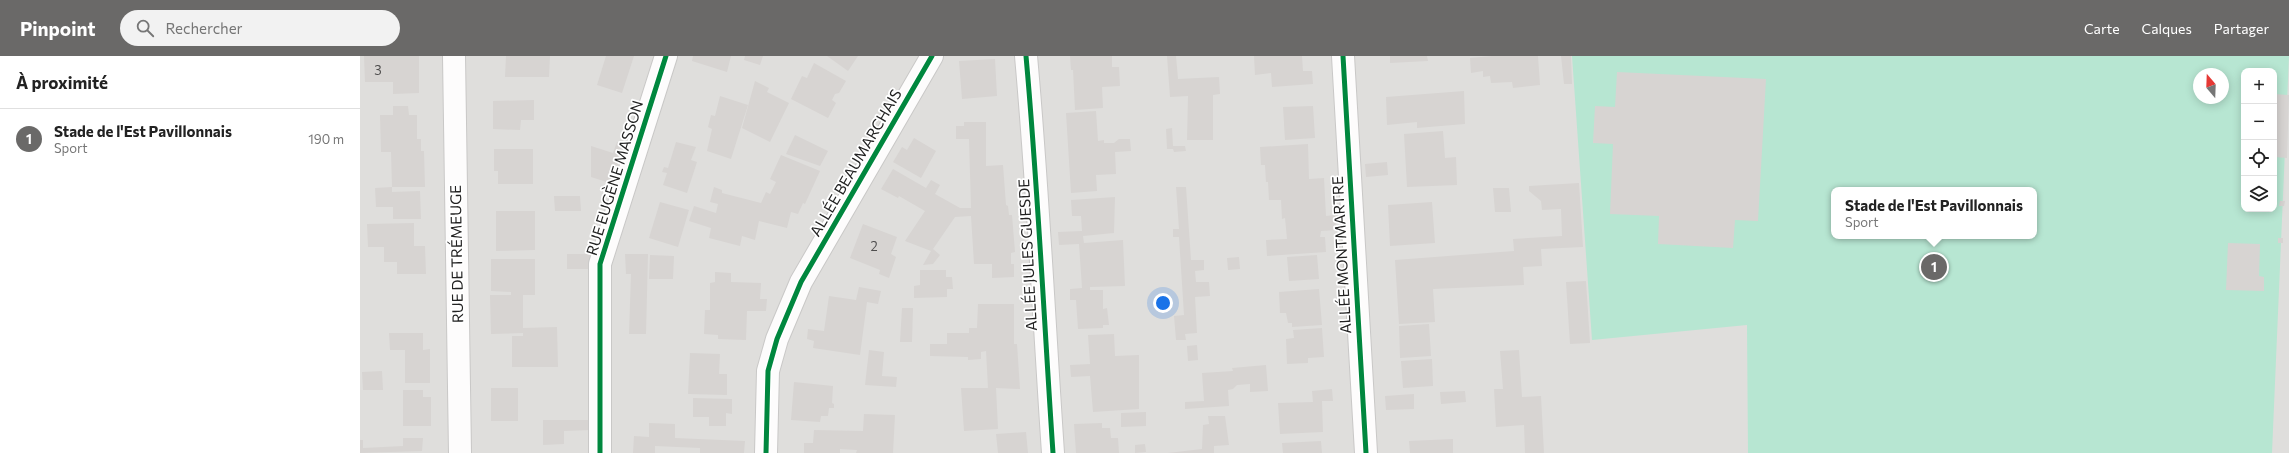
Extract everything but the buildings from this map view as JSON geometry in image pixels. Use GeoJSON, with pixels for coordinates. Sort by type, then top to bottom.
{"type":"FeatureCollection","features":[{"type":"Feature","properties":{"kind":"street","name":"RUE DE TRÉMEUGE"},"geometry":{"type":"LineString","coordinates":[[454,56],[460,453]]}},
{"type":"Feature","properties":{"kind":"street","name":"RUE EUGÈNE MASSON"},"geometry":{"type":"LineString","coordinates":[[600,453],[600,264],[666,56]]}},
{"type":"Feature","properties":{"kind":"street","name":"ALLÉE BEAUMARCHAIS"},"geometry":{"type":"LineString","coordinates":[[766,453],[768,371],[777,339],[801,282],[932,56]]}},
{"type":"Feature","properties":{"kind":"street","name":"ALLÉE JULES GUESDE"},"geometry":{"type":"LineString","coordinates":[[1026,56],[1034,152],[1039,254],[1053,453]]}},
{"type":"Feature","properties":{"kind":"street","name":"ALLÉE MONTMARTRE"},"geometry":{"type":"LineString","coordinates":[[1343,56],[1366,453]]}},
{"type":"Feature","properties":{"kind":"shaded area"},"geometry":{"type":"Polygon","coordinates":[[[360,56],[2289,56],[2289,453],[360,453],[360,56]]]}},
{"type":"Feature","properties":{"kind":"green space"},"geometry":{"type":"Polygon","coordinates":[[[1572,56],[2289,56],[2272,453],[1748,453],[1747,325],[1592,340],[1572,56]]]}},
{"type":"Feature","properties":{"kind":"cycle path"},"geometry":{"type":"LineString","coordinates":[[600,453],[600,264],[666,56]]}},
{"type":"Feature","properties":{"kind":"cycle path"},"geometry":{"type":"LineString","coordinates":[[766,453],[768,371],[777,339],[801,282],[932,56]]}},
{"type":"Feature","properties":{"kind":"cycle path"},"geometry":{"type":"LineString","coordinates":[[1026,56],[1053,453]]}},
{"type":"Feature","properties":{"kind":"cycle path"},"geometry":{"type":"LineString","coordinates":[[1343,56],[1366,453]]}},
{"type":"Feature","properties":{"kind":"place","name":"Stade de l'Est Pavillonnais"},"geometry":{"type":"Point","coordinates":[1934,267]}}]}
